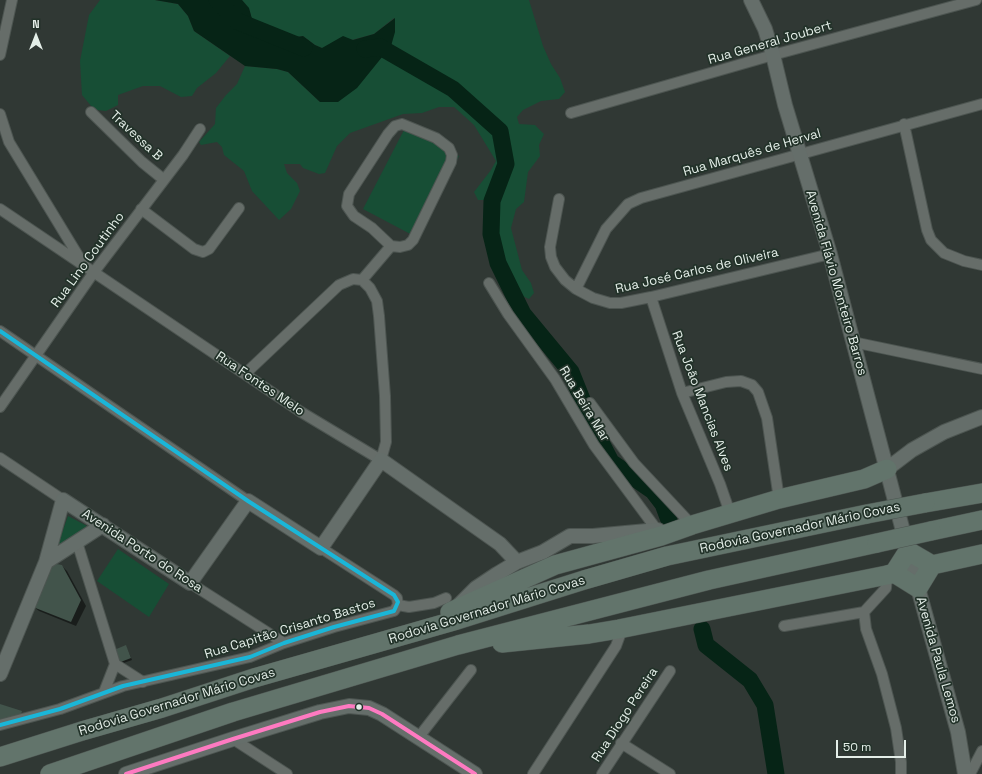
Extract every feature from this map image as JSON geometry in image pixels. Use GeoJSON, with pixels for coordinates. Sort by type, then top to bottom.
{"type":"FeatureCollection","features":[{"type":"Feature","properties":{"kind":"highway"},"geometry":{"type":"LineString","coordinates":[[408,635],[451,603],[555,565],[730,513],[864,479],[887,469]]}},
{"type":"Feature","properties":{"kind":"highway","name":"Rodovia Governador Mário Covas"},"geometry":{"type":"LineString","coordinates":[[0,757],[162,708],[254,678],[408,635],[667,556],[867,514],[982,493]]}},
{"type":"Feature","properties":{"kind":"highway","name":"Rodovia Governador Mário Covas"},"geometry":{"type":"LineString","coordinates":[[50,774],[233,712],[458,645],[583,611],[730,575],[982,520]]}},
{"type":"Feature","properties":{"kind":"highway"},"geometry":{"type":"LineString","coordinates":[[891,574],[908,550],[932,565],[982,554]]}},
{"type":"Feature","properties":{"kind":"highway"},"geometry":{"type":"LineString","coordinates":[[233,712],[278,705],[473,649],[513,642],[589,634],[619,629],[891,574],[918,588],[932,565]]}},
{"type":"Feature","properties":{"kind":"main road","name":"Avenida Flávio Monteiro Barros"},"geometry":{"type":"LineString","coordinates":[[751,0],[765,29],[799,153],[830,254],[913,569]]}},
{"type":"Feature","properties":{"kind":"main road"},"geometry":{"type":"LineString","coordinates":[[887,469],[912,450],[944,432],[982,417]]}},
{"type":"Feature","properties":{"kind":"main road"},"geometry":{"type":"LineString","coordinates":[[190,582],[248,501],[321,548],[382,460]]}},
{"type":"Feature","properties":{"kind":"main road","name":"Rua Fontes Melo"},"geometry":{"type":"LineString","coordinates":[[382,460],[500,544],[517,562]]}},
{"type":"Feature","properties":{"kind":"main road"},"geometry":{"type":"LineString","coordinates":[[0,674],[46,562],[63,500]]}},
{"type":"Feature","properties":{"kind":"main road","name":"Avenida Porto do Rosa"},"geometry":{"type":"LineString","coordinates":[[63,500],[190,582]]}},
{"type":"Feature","properties":{"kind":"main road"},"geometry":{"type":"LineString","coordinates":[[46,562],[103,525]]}},
{"type":"Feature","properties":{"kind":"main road"},"geometry":{"type":"LineString","coordinates":[[451,603],[517,562],[543,552],[570,536],[593,536],[673,529]]}},
{"type":"Feature","properties":{"kind":"main road","name":"Avenida Paula Lemos"},"geometry":{"type":"LineString","coordinates":[[913,569],[958,732],[964,774]]}},
{"type":"Feature","properties":{"kind":"main road"},"geometry":{"type":"LineString","coordinates":[[126,774],[143,772],[233,739],[320,712],[349,706],[369,708],[381,713],[475,774]]}},
{"type":"Feature","properties":{"kind":"street"},"geometry":{"type":"LineString","coordinates":[[0,55],[12,0]]}},
{"type":"Feature","properties":{"kind":"street","name":"Rua General Joubert"},"geometry":{"type":"LineString","coordinates":[[571,113],[773,55],[976,0]]}},
{"type":"Feature","properties":{"kind":"street","name":"Rua Marquês de Herval"},"geometry":{"type":"LineString","coordinates":[[576,289],[606,229],[628,204],[641,198],[904,124],[982,104]]}},
{"type":"Feature","properties":{"kind":"street","name":"Travessa B"},"geometry":{"type":"LineString","coordinates":[[91,112],[142,162],[163,179]]}},
{"type":"Feature","properties":{"kind":"street"},"geometry":{"type":"LineString","coordinates":[[0,114],[9,142],[83,264]]}},
{"type":"Feature","properties":{"kind":"street"},"geometry":{"type":"LineString","coordinates":[[402,124],[436,138],[449,148],[452,155],[413,240],[404,247],[391,246],[348,210],[347,199],[388,134],[395,126],[402,124]]}},
{"type":"Feature","properties":{"kind":"street"},"geometry":{"type":"LineString","coordinates":[[904,124],[927,230],[932,240],[944,253],[964,261],[982,265]]}},
{"type":"Feature","properties":{"kind":"street","name":"Rua Lino Coutinho"},"geometry":{"type":"LineString","coordinates":[[0,407],[94,272],[200,129]]}},
{"type":"Feature","properties":{"kind":"street","name":"Rua José Carlos de Oliveira"},"geometry":{"type":"LineString","coordinates":[[559,199],[550,247],[551,257],[565,280],[576,289],[593,298],[610,303],[621,303],[651,297],[830,254]]}},
{"type":"Feature","properties":{"kind":"street"},"geometry":{"type":"LineString","coordinates":[[141,209],[194,249],[203,252],[209,249],[239,208]]}},
{"type":"Feature","properties":{"kind":"street","name":"Rua Fontes Melo"},"geometry":{"type":"LineString","coordinates":[[0,209],[44,240],[83,264],[246,373],[301,412],[382,460]]}},
{"type":"Feature","properties":{"kind":"street"},"geometry":{"type":"LineString","coordinates":[[362,280],[391,246]]}},
{"type":"Feature","properties":{"kind":"street"},"geometry":{"type":"LineString","coordinates":[[246,373],[339,285],[353,279],[362,280],[370,288],[377,301],[379,316],[385,396],[386,442],[382,460]]}},
{"type":"Feature","properties":{"kind":"street","name":"Rua Beira Mar"},"geometry":{"type":"LineString","coordinates":[[489,283],[508,314],[555,379],[575,416],[604,461],[673,529]]}},
{"type":"Feature","properties":{"kind":"street","name":"Rua João Mancias Alves"},"geometry":{"type":"LineString","coordinates":[[651,297],[682,393],[730,513]]}},
{"type":"Feature","properties":{"kind":"street"},"geometry":{"type":"LineString","coordinates":[[0,331],[248,501]]}},
{"type":"Feature","properties":{"kind":"street"},"geometry":{"type":"LineString","coordinates":[[853,342],[982,370]]}},
{"type":"Feature","properties":{"kind":"street"},"geometry":{"type":"LineString","coordinates":[[682,393],[726,382],[741,381],[752,385],[758,392],[767,418],[779,500]]}},
{"type":"Feature","properties":{"kind":"street"},"geometry":{"type":"LineString","coordinates":[[590,402],[634,463],[673,529]]}},
{"type":"Feature","properties":{"kind":"street","name":"Avenida Porto do Rosa"},"geometry":{"type":"LineString","coordinates":[[0,458],[63,500]]}},
{"type":"Feature","properties":{"kind":"street"},"geometry":{"type":"LineString","coordinates":[[77,542],[115,664],[104,692]]}},
{"type":"Feature","properties":{"kind":"street","name":"Rua Capitão Crisanto Bastos"},"geometry":{"type":"LineString","coordinates":[[0,724],[60,709],[104,692],[250,657],[284,643],[338,626],[394,611],[398,605],[397,598],[394,595],[321,548]]}},
{"type":"Feature","properties":{"kind":"street"},"geometry":{"type":"LineString","coordinates":[[784,626],[864,612],[886,588],[891,574]]}},
{"type":"Feature","properties":{"kind":"street","name":"Avenida Porto do Rosa"},"geometry":{"type":"LineString","coordinates":[[190,582],[284,643]]}},
{"type":"Feature","properties":{"kind":"street"},"geometry":{"type":"LineString","coordinates":[[398,605],[409,607],[434,603],[451,603]]}},
{"type":"Feature","properties":{"kind":"street"},"geometry":{"type":"LineString","coordinates":[[864,612],[866,629],[882,674],[896,728],[901,762],[900,774]]}},
{"type":"Feature","properties":{"kind":"street"},"geometry":{"type":"LineString","coordinates":[[533,774],[616,646],[620,635],[619,629]]}},
{"type":"Feature","properties":{"kind":"street"},"geometry":{"type":"LineString","coordinates":[[115,664],[143,682]]}},
{"type":"Feature","properties":{"kind":"street"},"geometry":{"type":"LineString","coordinates":[[418,738],[471,670]]}},
{"type":"Feature","properties":{"kind":"street","name":"Rua Diogo Pereira"},"geometry":{"type":"LineString","coordinates":[[602,774],[621,743],[670,671]]}},
{"type":"Feature","properties":{"kind":"street"},"geometry":{"type":"LineString","coordinates":[[233,739],[287,774]]}},
{"type":"Feature","properties":{"kind":"street"},"geometry":{"type":"LineString","coordinates":[[621,743],[670,774]]}},
{"type":"Feature","properties":{"kind":"street"},"geometry":{"type":"LineString","coordinates":[[970,774],[982,751]]}},
{"type":"Feature","properties":{"kind":"shaded area"},"geometry":{"type":"Polygon","coordinates":[[[100,0],[155,0],[178,4],[188,16],[194,31],[230,56],[216,73],[197,88],[192,96],[181,97],[160,86],[143,86],[118,95],[118,105],[106,111],[97,110],[92,107],[82,95],[80,61],[89,15],[100,0]]]}},
{"type":"Feature","properties":{"kind":"shaded area"},"geometry":{"type":"Polygon","coordinates":[[[155,0],[242,0],[249,8],[257,37],[273,41],[303,36],[315,45],[322,48],[343,36],[353,40],[374,34],[395,18],[395,32],[391,46],[357,88],[338,102],[320,102],[288,72],[277,69],[245,66],[194,31],[188,16],[178,4],[155,0]]]}},
{"type":"Feature","properties":{"kind":"shaded area"},"geometry":{"type":"Polygon","coordinates":[[[242,0],[529,0],[543,46],[551,64],[560,78],[565,92],[559,99],[541,101],[523,110],[517,117],[519,124],[535,125],[544,134],[539,145],[540,156],[528,172],[524,202],[516,209],[511,228],[522,270],[531,283],[534,293],[529,299],[518,294],[501,255],[495,223],[497,197],[506,173],[496,182],[487,200],[478,200],[474,192],[496,161],[474,125],[454,107],[439,107],[422,113],[403,114],[350,133],[337,146],[325,173],[319,174],[303,168],[300,164],[284,164],[287,173],[297,183],[300,191],[291,209],[279,220],[252,191],[244,171],[224,155],[222,147],[217,142],[201,145],[199,142],[215,124],[216,108],[237,84],[245,66],[277,69],[288,72],[320,102],[379,60],[391,46],[394,18],[374,34],[322,48],[315,45],[303,36],[273,41],[257,37],[249,9],[242,0]]]}},
{"type":"Feature","properties":{"kind":"shaded area"},"geometry":{"type":"Polygon","coordinates":[[[405,128],[459,156],[416,237],[363,209],[405,128]]]}},
{"type":"Feature","properties":{"kind":"shaded area"},"geometry":{"type":"Polygon","coordinates":[[[68,516],[91,528],[56,549],[68,516]]]}},
{"type":"Feature","properties":{"kind":"shaded area"},"geometry":{"type":"Polygon","coordinates":[[[118,549],[169,584],[149,617],[97,581],[118,549]]]}},
{"type":"Feature","properties":{"kind":"building"},"geometry":{"type":"Polygon","coordinates":[[[51,563],[62,565],[81,600],[71,622],[33,607],[51,563]]]}},
{"type":"Feature","properties":{"kind":"building"},"geometry":{"type":"Polygon","coordinates":[[[126,645],[131,658],[118,663],[114,650],[126,645]]]}},
{"type":"Feature","properties":{"kind":"building"},"geometry":{"type":"Polygon","coordinates":[[[0,704],[22,711],[20,718],[0,722],[0,704]]]}},
{"type":"Feature","properties":{"kind":"waterway"},"geometry":{"type":"LineString","coordinates":[[217,0],[237,21],[304,48]]}},
{"type":"Feature","properties":{"kind":"waterway"},"geometry":{"type":"LineString","coordinates":[[365,49],[380,47],[453,89],[500,131],[506,164],[492,201],[491,234],[498,263],[523,314],[571,372],[593,427],[611,462],[653,491],[663,504],[669,520]]}},
{"type":"Feature","properties":{"kind":"waterway"},"geometry":{"type":"LineString","coordinates":[[702,629],[706,645],[750,680],[765,705],[776,774]]}},
{"type":"Feature","properties":{"kind":"transit line"},"geometry":{"type":"LineString","coordinates":[[0,331],[248,501],[394,595],[398,602],[394,611],[334,627],[284,643],[250,657],[123,686],[60,709],[0,725]]}},
{"type":"Feature","properties":{"kind":"transit line"},"geometry":{"type":"LineString","coordinates":[[126,774],[320,712],[349,706],[369,708],[382,714],[475,774]]}}]}
